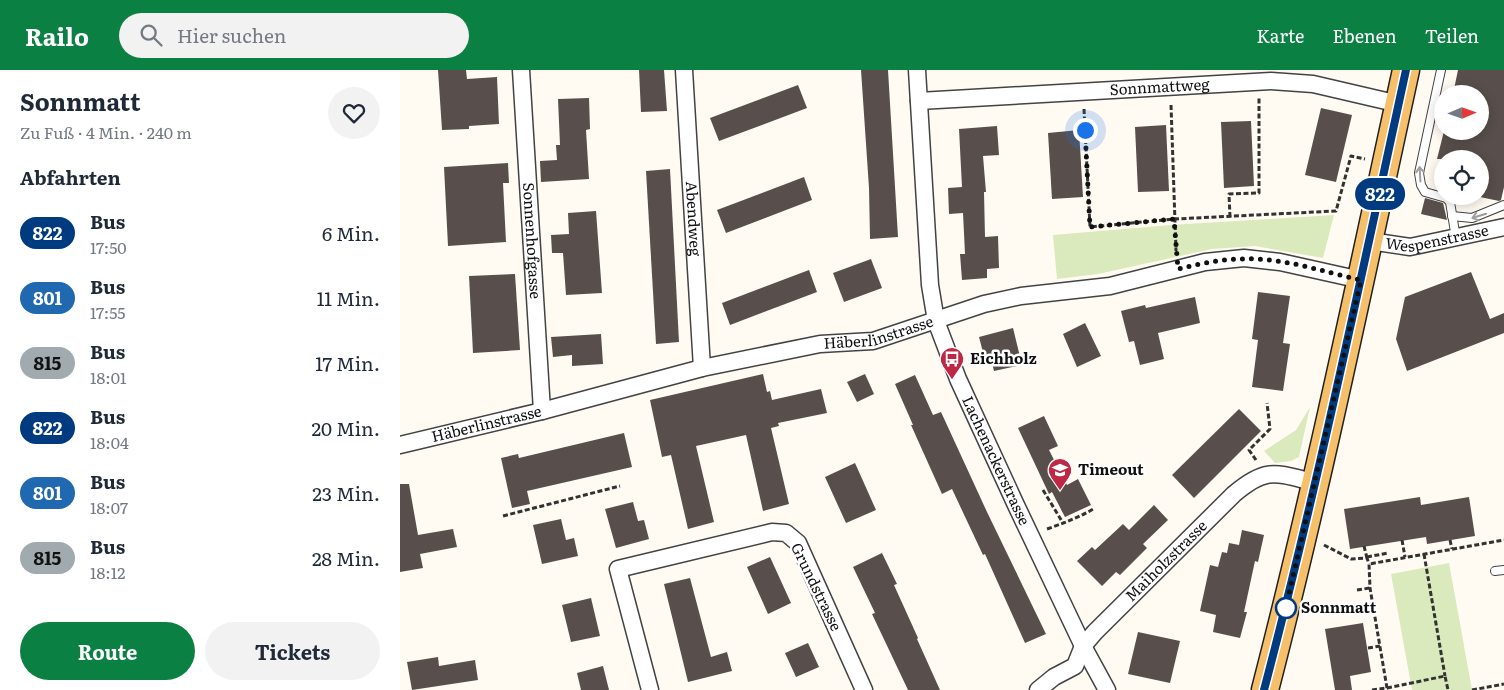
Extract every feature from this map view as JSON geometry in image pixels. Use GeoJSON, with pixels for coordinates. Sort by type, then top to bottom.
{"type":"FeatureCollection","features":[{"type":"Feature","properties":{"kind":"main road"},"geometry":{"type":"LineString","coordinates":[[1264,690],[1288,602],[1316,483],[1406,70]]}},
{"type":"Feature","properties":{"kind":"street","name":"Sonnenhofgasse"},"geometry":{"type":"LineString","coordinates":[[521,70],[542,411]]}},
{"type":"Feature","properties":{"kind":"street","name":"Abendweg"},"geometry":{"type":"LineString","coordinates":[[684,70],[702,368]]}},
{"type":"Feature","properties":{"kind":"street","name":"Lachenackerstrasse"},"geometry":{"type":"LineString","coordinates":[[917,70],[930,285],[936,321],[958,379],[1083,646],[1107,690]]}},
{"type":"Feature","properties":{"kind":"street","name":"Sonnmattweg"},"geometry":{"type":"LineString","coordinates":[[919,101],[1260,82],[1313,84],[1399,104]]}},
{"type":"Feature","properties":{"kind":"street","name":"Wespenstrasse"},"geometry":{"type":"LineString","coordinates":[[1370,241],[1410,247],[1504,227]]}},
{"type":"Feature","properties":{"kind":"street","name":"Häberlinstrasse"},"geometry":{"type":"LineString","coordinates":[[400,445],[542,411],[702,368],[820,344],[873,341],[984,304],[1021,296],[1110,286],[1204,262],[1244,258],[1280,262],[1361,280]]}},
{"type":"Feature","properties":{"kind":"street"},"geometry":{"type":"LineString","coordinates":[[1264,474],[1277,474],[1316,483]]}},
{"type":"Feature","properties":{"kind":"street","name":"Maiholzstrasse"},"geometry":{"type":"LineString","coordinates":[[1038,690],[1054,677],[1075,666],[1083,646],[1234,494],[1249,482],[1264,474]]}},
{"type":"Feature","properties":{"kind":"street","name":"Grundstrasse"},"geometry":{"type":"LineString","coordinates":[[650,690],[618,569],[772,532],[786,533],[798,543],[864,690]]}},
{"type":"Feature","properties":{"kind":"lane"},"geometry":{"type":"LineString","coordinates":[[1441,70],[1419,173],[1424,192],[1446,198],[1450,202],[1456,238]]}},
{"type":"Feature","properties":{"kind":"lane"},"geometry":{"type":"LineString","coordinates":[[1452,216],[1472,218],[1504,205]]}},
{"type":"Feature","properties":{"kind":"lane"},"geometry":{"type":"LineString","coordinates":[[1495,571],[1504,570]]}},
{"type":"Feature","properties":{"kind":"path"},"geometry":{"type":"LineString","coordinates":[[1230,216],[1229,194],[1259,193],[1260,82]]}},
{"type":"Feature","properties":{"kind":"path"},"geometry":{"type":"LineString","coordinates":[[1171,87],[1174,219],[1178,269]]}},
{"type":"Feature","properties":{"kind":"path"},"geometry":{"type":"LineString","coordinates":[[1083,92],[1090,227],[1174,219],[1336,211],[1351,156],[1370,160]]}},
{"type":"Feature","properties":{"kind":"path"},"geometry":{"type":"LineString","coordinates":[[1264,474],[1261,466],[1248,450],[1270,429],[1266,403]]}},
{"type":"Feature","properties":{"kind":"path"},"geometry":{"type":"LineString","coordinates":[[503,516],[620,486]]}},
{"type":"Feature","properties":{"kind":"path"},"geometry":{"type":"LineString","coordinates":[[1043,490],[1063,523]]}},
{"type":"Feature","properties":{"kind":"path"},"geometry":{"type":"LineString","coordinates":[[1031,536],[1083,516],[1095,508]]}},
{"type":"Feature","properties":{"kind":"path"},"geometry":{"type":"LineString","coordinates":[[1402,540],[1405,557]]}},
{"type":"Feature","properties":{"kind":"path"},"geometry":{"type":"LineString","coordinates":[[1450,540],[1452,549]]}},
{"type":"Feature","properties":{"kind":"path"},"geometry":{"type":"LineString","coordinates":[[1368,564],[1504,540]]}},
{"type":"Feature","properties":{"kind":"path"},"geometry":{"type":"LineString","coordinates":[[1323,544],[1351,559],[1388,553]]}},
{"type":"Feature","properties":{"kind":"path"},"geometry":{"type":"LineString","coordinates":[[1364,546],[1387,688]]}},
{"type":"Feature","properties":{"kind":"path"},"geometry":{"type":"LineString","coordinates":[[1424,554],[1448,690]]}},
{"type":"Feature","properties":{"kind":"path"},"geometry":{"type":"LineString","coordinates":[[1357,590],[1370,588]]}},
{"type":"Feature","properties":{"kind":"path"},"geometry":{"type":"LineString","coordinates":[[1368,648],[1380,646]]}},
{"type":"Feature","properties":{"kind":"path"},"geometry":{"type":"LineString","coordinates":[[1372,690],[1445,676]]}},
{"type":"Feature","properties":{"kind":"path"},"geometry":{"type":"LineString","coordinates":[[1472,690],[1504,684]]}},
{"type":"Feature","properties":{"kind":"green space"},"geometry":{"type":"Polygon","coordinates":[[[1334,215],[1323,258],[1255,246],[1212,249],[1098,274],[1057,279],[1053,235],[1171,225],[1334,215]]]}},
{"type":"Feature","properties":{"kind":"green space"},"geometry":{"type":"Polygon","coordinates":[[[1310,407],[1299,457],[1291,461],[1275,463],[1264,451],[1296,430],[1310,407]]]}},
{"type":"Feature","properties":{"kind":"green space"},"geometry":{"type":"Polygon","coordinates":[[[1449,563],[1472,690],[1412,690],[1391,574],[1449,563]]]}},
{"type":"Feature","properties":{"kind":"building"},"geometry":{"type":"Polygon","coordinates":[[[438,70],[466,70],[467,79],[497,77],[499,124],[469,126],[469,129],[442,130],[438,70]]]}},
{"type":"Feature","properties":{"kind":"building"},"geometry":{"type":"Polygon","coordinates":[[[639,70],[664,70],[667,111],[641,112],[639,70]]]}},
{"type":"Feature","properties":{"kind":"building"},"geometry":{"type":"Polygon","coordinates":[[[861,70],[888,70],[898,237],[870,239],[869,188],[861,70]]]}},
{"type":"Feature","properties":{"kind":"building"},"geometry":{"type":"Polygon","coordinates":[[[1458,70],[1504,70],[1504,187],[1501,200],[1499,201],[1489,199],[1489,150],[1439,150],[1442,140],[1489,140],[1489,85],[1455,85],[1458,70]]]}},
{"type":"Feature","properties":{"kind":"building"},"geometry":{"type":"Polygon","coordinates":[[[798,85],[807,108],[719,141],[710,118],[798,85]]]}},
{"type":"Feature","properties":{"kind":"building"},"geometry":{"type":"Polygon","coordinates":[[[589,98],[590,129],[586,130],[589,179],[541,182],[540,161],[557,160],[556,145],[560,145],[558,99],[589,98]]]}},
{"type":"Feature","properties":{"kind":"building"},"geometry":{"type":"Polygon","coordinates":[[[1321,108],[1352,115],[1336,182],[1305,175],[1321,108]]]}},
{"type":"Feature","properties":{"kind":"building"},"geometry":{"type":"Polygon","coordinates":[[[1251,121],[1254,186],[1224,188],[1221,122],[1251,121]]]}},
{"type":"Feature","properties":{"kind":"building"},"geometry":{"type":"Polygon","coordinates":[[[1166,125],[1169,191],[1138,192],[1135,127],[1166,125]]]}},
{"type":"Feature","properties":{"kind":"building"},"geometry":{"type":"Polygon","coordinates":[[[997,126],[999,155],[983,156],[986,192],[984,192],[985,237],[998,236],[999,268],[987,269],[987,278],[962,280],[960,254],[965,254],[963,213],[949,214],[948,188],[962,187],[959,129],[997,126]]]}},
{"type":"Feature","properties":{"kind":"building"},"geometry":{"type":"Polygon","coordinates":[[[1079,130],[1083,197],[1052,199],[1048,133],[1079,130]]]}},
{"type":"Feature","properties":{"kind":"building"},"geometry":{"type":"Polygon","coordinates":[[[508,163],[509,183],[503,183],[506,242],[448,246],[444,167],[508,163]]]}},
{"type":"Feature","properties":{"kind":"building"},"geometry":{"type":"Polygon","coordinates":[[[670,169],[679,342],[656,344],[646,171],[670,169]]]}},
{"type":"Feature","properties":{"kind":"building"},"geometry":{"type":"Polygon","coordinates":[[[804,177],[812,200],[726,233],[717,210],[804,177]]]}},
{"type":"Feature","properties":{"kind":"building"},"geometry":{"type":"Polygon","coordinates":[[[1425,198],[1434,200],[1434,205],[1443,205],[1447,220],[1421,214],[1425,198]]]}},
{"type":"Feature","properties":{"kind":"building"},"geometry":{"type":"Polygon","coordinates":[[[596,211],[602,293],[566,295],[563,253],[552,253],[551,235],[569,234],[568,213],[596,211]]]}},
{"type":"Feature","properties":{"kind":"building"},"geometry":{"type":"Polygon","coordinates":[[[871,259],[882,288],[844,302],[833,273],[871,259]]]}},
{"type":"Feature","properties":{"kind":"building"},"geometry":{"type":"Polygon","coordinates":[[[809,270],[817,292],[730,325],[722,303],[809,270]]]}},
{"type":"Feature","properties":{"kind":"building"},"geometry":{"type":"Polygon","coordinates":[[[1471,272],[1490,319],[1504,313],[1504,333],[1407,371],[1396,339],[1405,297],[1471,272]]]}},
{"type":"Feature","properties":{"kind":"building"},"geometry":{"type":"Polygon","coordinates":[[[515,274],[520,350],[473,353],[469,276],[515,274]]]}},
{"type":"Feature","properties":{"kind":"building"},"geometry":{"type":"Polygon","coordinates":[[[1258,292],[1290,296],[1283,343],[1290,344],[1283,391],[1252,387],[1258,340],[1252,339],[1258,292]]]}},
{"type":"Feature","properties":{"kind":"building"},"geometry":{"type":"Polygon","coordinates":[[[1195,297],[1200,323],[1158,333],[1164,359],[1140,365],[1134,341],[1129,342],[1121,311],[1145,305],[1146,308],[1195,297]]]}},
{"type":"Feature","properties":{"kind":"building"},"geometry":{"type":"Polygon","coordinates":[[[1085,323],[1101,356],[1077,367],[1063,334],[1085,323]]]}},
{"type":"Feature","properties":{"kind":"building"},"geometry":{"type":"Polygon","coordinates":[[[1013,328],[1022,365],[994,371],[992,363],[986,364],[979,337],[1013,328]]]}},
{"type":"Feature","properties":{"kind":"building"},"geometry":{"type":"Polygon","coordinates":[[[601,334],[603,364],[572,366],[572,355],[553,357],[551,337],[601,334]]]}},
{"type":"Feature","properties":{"kind":"building"},"geometry":{"type":"Polygon","coordinates":[[[763,374],[767,392],[770,391],[772,400],[821,389],[827,413],[778,423],[779,426],[771,428],[789,504],[763,511],[746,435],[696,446],[714,522],[688,529],[671,455],[662,457],[650,400],[763,374]]]}},
{"type":"Feature","properties":{"kind":"building"},"geometry":{"type":"Polygon","coordinates":[[[865,374],[874,394],[857,402],[847,382],[865,374]]]}},
{"type":"Feature","properties":{"kind":"building"},"geometry":{"type":"Polygon","coordinates":[[[915,375],[933,415],[941,412],[1046,634],[1025,643],[985,554],[983,555],[952,489],[942,494],[895,384],[915,375]]]}},
{"type":"Feature","properties":{"kind":"building"},"geometry":{"type":"Polygon","coordinates":[[[1239,409],[1261,431],[1194,498],[1172,475],[1239,409]]]}},
{"type":"Feature","properties":{"kind":"building"},"geometry":{"type":"Polygon","coordinates":[[[1044,416],[1058,446],[1049,450],[1067,485],[1078,479],[1091,505],[1065,517],[1052,492],[1049,494],[1018,428],[1044,416]]]}},
{"type":"Feature","properties":{"kind":"building"},"geometry":{"type":"Polygon","coordinates":[[[624,433],[632,467],[527,491],[530,504],[512,508],[501,458],[518,454],[519,458],[624,433]]]}},
{"type":"Feature","properties":{"kind":"building"},"geometry":{"type":"Polygon","coordinates":[[[855,463],[876,510],[846,523],[825,477],[855,463]]]}},
{"type":"Feature","properties":{"kind":"building"},"geometry":{"type":"Polygon","coordinates":[[[400,484],[409,484],[418,535],[453,529],[457,547],[420,554],[423,568],[400,572],[400,484]]]}},
{"type":"Feature","properties":{"kind":"building"},"geometry":{"type":"Polygon","coordinates":[[[1420,497],[1421,505],[1469,497],[1475,536],[1427,544],[1426,537],[1350,549],[1344,509],[1420,497]]]}},
{"type":"Feature","properties":{"kind":"building"},"geometry":{"type":"Polygon","coordinates":[[[633,502],[638,521],[644,520],[649,539],[616,548],[605,509],[633,502]]]}},
{"type":"Feature","properties":{"kind":"building"},"geometry":{"type":"Polygon","coordinates":[[[1154,505],[1168,520],[1143,544],[1147,548],[1120,575],[1116,572],[1102,586],[1077,561],[1092,547],[1095,550],[1123,524],[1129,530],[1154,505]]]}},
{"type":"Feature","properties":{"kind":"building"},"geometry":{"type":"Polygon","coordinates":[[[561,519],[566,540],[574,538],[578,556],[542,564],[533,525],[561,519]]]}},
{"type":"Feature","properties":{"kind":"building"},"geometry":{"type":"Polygon","coordinates":[[[1242,530],[1264,535],[1258,562],[1255,561],[1244,612],[1247,612],[1240,638],[1213,632],[1216,615],[1200,611],[1210,565],[1218,567],[1222,552],[1227,553],[1229,543],[1239,545],[1242,530]]]}},
{"type":"Feature","properties":{"kind":"building"},"geometry":{"type":"Polygon","coordinates":[[[882,553],[897,584],[894,585],[940,690],[908,690],[872,614],[875,613],[853,567],[882,553]]]}},
{"type":"Feature","properties":{"kind":"building"},"geometry":{"type":"Polygon","coordinates":[[[770,557],[791,603],[768,614],[747,567],[770,557]]]}},
{"type":"Feature","properties":{"kind":"building"},"geometry":{"type":"Polygon","coordinates":[[[690,578],[711,657],[727,652],[732,671],[688,682],[664,584],[690,578]]]}},
{"type":"Feature","properties":{"kind":"building"},"geometry":{"type":"Polygon","coordinates":[[[591,598],[600,636],[571,642],[562,605],[591,598]]]}},
{"type":"Feature","properties":{"kind":"building"},"geometry":{"type":"Polygon","coordinates":[[[1363,623],[1371,672],[1350,676],[1352,690],[1335,690],[1325,629],[1363,623]]]}},
{"type":"Feature","properties":{"kind":"building"},"geometry":{"type":"Polygon","coordinates":[[[1138,632],[1180,641],[1170,683],[1128,674],[1138,632]]]}},
{"type":"Feature","properties":{"kind":"building"},"geometry":{"type":"Polygon","coordinates":[[[808,643],[819,667],[796,677],[785,653],[808,643]]]}},
{"type":"Feature","properties":{"kind":"building"},"geometry":{"type":"Polygon","coordinates":[[[438,657],[439,666],[475,660],[478,680],[412,690],[407,662],[438,657]]]}},
{"type":"Feature","properties":{"kind":"building"},"geometry":{"type":"Polygon","coordinates":[[[603,666],[609,690],[581,690],[577,673],[603,666]]]}},
{"type":"Feature","properties":{"kind":"bus line","name":"822"},"geometry":{"type":"LineString","coordinates":[[1264,690],[1288,602],[1312,499],[1406,70]]}},
{"type":"Feature","properties":{"kind":"place","name":"Eichholz"},"geometry":{"type":"Point","coordinates":[952,380]}},
{"type":"Feature","properties":{"kind":"place","name":"Timeout"},"geometry":{"type":"Point","coordinates":[1060,491]}},
{"type":"Feature","properties":{"kind":"place","name":"Sonnmatt"},"geometry":{"type":"Point","coordinates":[1286,608]}},
{"type":"Feature","properties":{"kind":"route"},"geometry":{"type":"LineString","coordinates":[[1085,130],[1090,227],[1174,219],[1178,269],[1204,262],[1244,258],[1280,262],[1361,280],[1285,611],[1286,608]]}}]}
